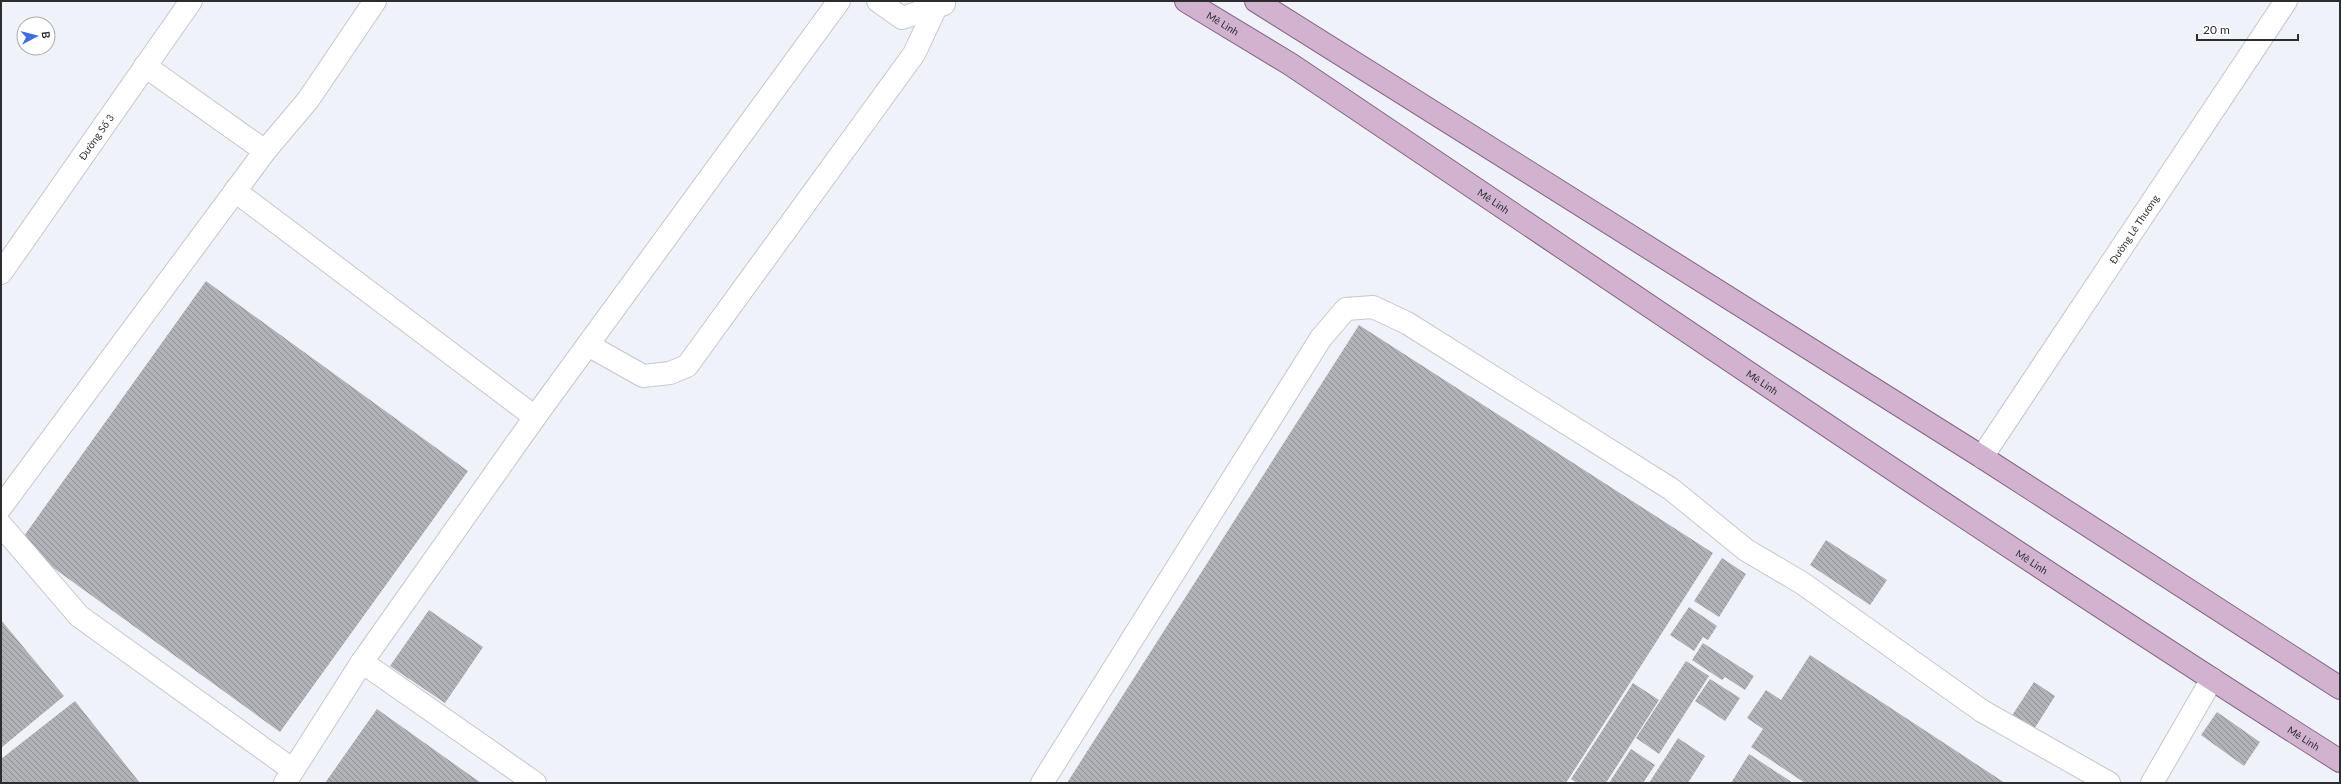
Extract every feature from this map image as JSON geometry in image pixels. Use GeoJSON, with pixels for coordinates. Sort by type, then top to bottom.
{"type":"FeatureCollection","features":[{"type":"Feature","properties":{"kind":"main road","name":"Mê Linh"},"geometry":{"type":"LineString","coordinates":[[1186,1],[1290,64],[1952,508],[2212,679],[2340,761]]}},
{"type":"Feature","properties":{"kind":"main road"},"geometry":{"type":"LineString","coordinates":[[1256,1],[1982,457],[2340,688]]}},
{"type":"Feature","properties":{"kind":"street","name":"Đường Số 3"},"geometry":{"type":"LineString","coordinates":[[1,273],[192,1]]}},
{"type":"Feature","properties":{"kind":"street"},"geometry":{"type":"LineString","coordinates":[[1,507],[265,151],[308,100],[375,1]]}},
{"type":"Feature","properties":{"kind":"street"},"geometry":{"type":"LineString","coordinates":[[1,524],[79,616],[289,777],[362,662],[535,417],[839,1]]}},
{"type":"Feature","properties":{"kind":"street"},"geometry":{"type":"LineString","coordinates":[[878,1],[902,18],[943,4]]}},
{"type":"Feature","properties":{"kind":"street","name":"Đường Lê Thương"},"geometry":{"type":"LineString","coordinates":[[1982,457],[2286,1]]}},
{"type":"Feature","properties":{"kind":"street"},"geometry":{"type":"LineString","coordinates":[[588,345],[643,376],[670,373],[687,366],[914,54],[943,4]]}},
{"type":"Feature","properties":{"kind":"street"},"geometry":{"type":"LineString","coordinates":[[145,66],[265,151]]}},
{"type":"Feature","properties":{"kind":"street"},"geometry":{"type":"LineString","coordinates":[[235,191],[535,417]]}},
{"type":"Feature","properties":{"kind":"street"},"geometry":{"type":"LineString","coordinates":[[1042,783],[1321,338],[1346,309],[1373,307],[1407,323],[1670,490],[1746,550],[1802,583],[1982,711],[2109,783]]}},
{"type":"Feature","properties":{"kind":"street"},"geometry":{"type":"LineString","coordinates":[[362,662],[535,783]]}},
{"type":"Feature","properties":{"kind":"street"},"geometry":{"type":"LineString","coordinates":[[2152,783],[2212,679]]}},
{"type":"Feature","properties":{"kind":"building"},"geometry":{"type":"Polygon","coordinates":[[[206,281],[468,471],[280,732],[19,543],[206,281]]]}},
{"type":"Feature","properties":{"kind":"building"},"geometry":{"type":"Polygon","coordinates":[[[1359,325],[1713,553],[1566,783],[1067,783],[1359,325]]]}},
{"type":"Feature","properties":{"kind":"building"},"geometry":{"type":"Polygon","coordinates":[[[1826,540],[1887,580],[1870,605],[1810,565],[1826,540]]]}},
{"type":"Feature","properties":{"kind":"building"},"geometry":{"type":"Polygon","coordinates":[[[1722,558],[1746,574],[1719,617],[1694,601],[1722,558]]]}},
{"type":"Feature","properties":{"kind":"building"},"geometry":{"type":"Polygon","coordinates":[[[1689,607],[1717,626],[1708,640],[1703,637],[1694,651],[1670,635],[1689,607]]]}},
{"type":"Feature","properties":{"kind":"building"},"geometry":{"type":"Polygon","coordinates":[[[429,610],[483,647],[445,703],[390,666],[429,610]]]}},
{"type":"Feature","properties":{"kind":"building"},"geometry":{"type":"Polygon","coordinates":[[[1,620],[64,696],[1,748],[1,620]]]}},
{"type":"Feature","properties":{"kind":"building"},"geometry":{"type":"Polygon","coordinates":[[[1703,643],[1754,676],[1745,690],[1725,677],[1722,680],[1692,660],[1703,643]]]}},
{"type":"Feature","properties":{"kind":"building"},"geometry":{"type":"Polygon","coordinates":[[[1810,655],[2005,783],[1805,783],[1751,747],[1763,729],[1747,718],[1766,690],[1781,700],[1810,655]]]}},
{"type":"Feature","properties":{"kind":"building"},"geometry":{"type":"Polygon","coordinates":[[[1686,661],[1709,676],[1659,754],[1636,738],[1686,661]]]}},
{"type":"Feature","properties":{"kind":"building"},"geometry":{"type":"Polygon","coordinates":[[[1710,679],[1740,698],[1725,721],[1695,701],[1710,679]]]}},
{"type":"Feature","properties":{"kind":"building"},"geometry":{"type":"Polygon","coordinates":[[[2034,682],[2055,696],[2031,734],[2009,720],[2034,682]]]}},
{"type":"Feature","properties":{"kind":"building"},"geometry":{"type":"Polygon","coordinates":[[[1633,683],[1659,700],[1606,783],[1577,783],[1571,779],[1633,683]]]}},
{"type":"Feature","properties":{"kind":"building"},"geometry":{"type":"Polygon","coordinates":[[[75,701],[140,783],[1,783],[1,759],[75,701]]]}},
{"type":"Feature","properties":{"kind":"building"},"geometry":{"type":"Polygon","coordinates":[[[377,709],[481,783],[325,783],[377,709]]]}},
{"type":"Feature","properties":{"kind":"building"},"geometry":{"type":"Polygon","coordinates":[[[2217,712],[2260,742],[2244,766],[2201,735],[2217,712]]]}},
{"type":"Feature","properties":{"kind":"building"},"geometry":{"type":"Polygon","coordinates":[[[1678,738],[1705,756],[1688,783],[1649,783],[1678,738]]]}},
{"type":"Feature","properties":{"kind":"building"},"geometry":{"type":"Polygon","coordinates":[[[1631,749],[1655,765],[1643,783],[1609,783],[1631,749]]]}},
{"type":"Feature","properties":{"kind":"building"},"geometry":{"type":"Polygon","coordinates":[[[1749,754],[1793,783],[1731,783],[1749,754]]]}}]}
